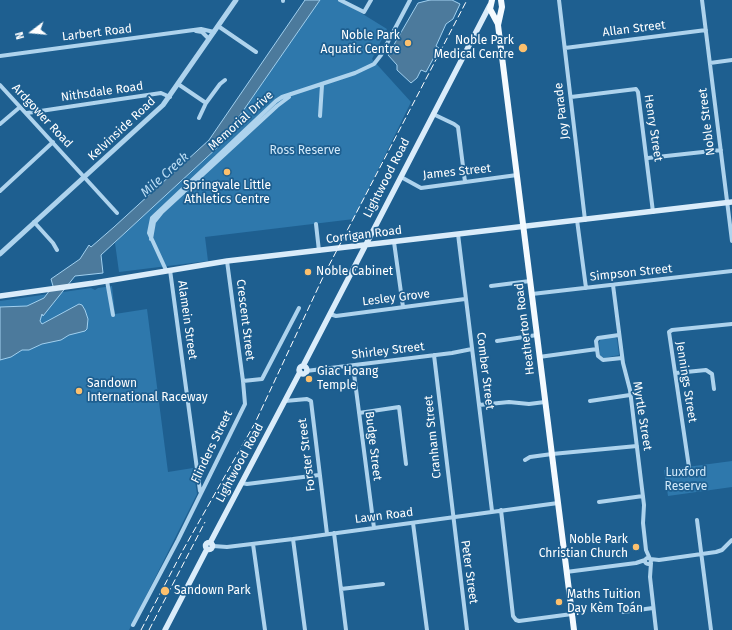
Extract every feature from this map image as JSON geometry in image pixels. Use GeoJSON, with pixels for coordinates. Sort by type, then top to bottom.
{"type":"FeatureCollection","features":[{"type":"Feature","properties":{"kind":"main road","name":"Heatherton Road"},"geometry":{"type":"LineString","coordinates":[[498,25],[502,8],[501,0]]}},
{"type":"Feature","properties":{"kind":"main road"},"geometry":{"type":"LineString","coordinates":[[493,12],[498,12],[502,8],[505,0]]}},
{"type":"Feature","properties":{"kind":"main road","name":"Heatherton Road"},"geometry":{"type":"LineString","coordinates":[[492,2],[493,12],[498,25],[574,630]]}},
{"type":"Feature","properties":{"kind":"main road","name":"Lightwood Road"},"geometry":{"type":"LineString","coordinates":[[165,630],[300,372],[303,374],[330,314],[492,2]]}},
{"type":"Feature","properties":{"kind":"main road","name":"Lightwood Road"},"geometry":{"type":"LineString","coordinates":[[481,23],[493,12]]}},
{"type":"Feature","properties":{"kind":"main road","name":"Corrigan Road"},"geometry":{"type":"LineString","coordinates":[[0,296],[50,290],[227,261],[730,203]]}},
{"type":"Feature","properties":{"kind":"street","name":"Kelvinside Road"},"geometry":{"type":"LineString","coordinates":[[0,254],[168,99],[236,0]]}},
{"type":"Feature","properties":{"kind":"street"},"geometry":{"type":"LineString","coordinates":[[340,0],[364,12],[371,0]]}},
{"type":"Feature","properties":{"kind":"street","name":"Memorial Drive"},"geometry":{"type":"LineString","coordinates":[[168,270],[151,240],[154,222],[162,212],[277,106],[292,95],[366,69],[378,60],[410,0]]}},
{"type":"Feature","properties":{"kind":"street","name":"Joy Parade"},"geometry":{"type":"LineString","coordinates":[[559,0],[585,220]]}},
{"type":"Feature","properties":{"kind":"street","name":"Noble Street"},"geometry":{"type":"LineString","coordinates":[[702,0],[721,150],[730,203],[732,241]]}},
{"type":"Feature","properties":{"kind":"street"},"geometry":{"type":"LineString","coordinates":[[218,26],[256,52]]}},
{"type":"Feature","properties":{"kind":"street","name":"Larbert Road"},"geometry":{"type":"LineString","coordinates":[[0,56],[205,29],[214,32]]}},
{"type":"Feature","properties":{"kind":"street","name":"Allan Street"},"geometry":{"type":"LineString","coordinates":[[564,48],[706,30]]}},
{"type":"Feature","properties":{"kind":"street"},"geometry":{"type":"LineString","coordinates":[[196,31],[202,32],[209,39]]}},
{"type":"Feature","properties":{"kind":"street"},"geometry":{"type":"LineString","coordinates":[[710,63],[732,60]]}},
{"type":"Feature","properties":{"kind":"street"},"geometry":{"type":"LineString","coordinates":[[199,118],[206,104],[220,84],[225,80]]}},
{"type":"Feature","properties":{"kind":"street"},"geometry":{"type":"LineString","coordinates":[[178,84],[206,104]]}},
{"type":"Feature","properties":{"kind":"street","name":"Ardgower Road"},"geometry":{"type":"LineString","coordinates":[[0,85],[117,213]]}},
{"type":"Feature","properties":{"kind":"street"},"geometry":{"type":"LineString","coordinates":[[320,116],[322,85]]}},
{"type":"Feature","properties":{"kind":"street","name":"Henry Street"},"geometry":{"type":"LineString","coordinates":[[571,97],[636,89],[638,92],[648,158],[654,212]]}},
{"type":"Feature","properties":{"kind":"street","name":"Nithsdale Road"},"geometry":{"type":"LineString","coordinates":[[27,113],[155,95],[168,99]]}},
{"type":"Feature","properties":{"kind":"street"},"geometry":{"type":"LineString","coordinates":[[0,124],[20,107]]}},
{"type":"Feature","properties":{"kind":"street"},"geometry":{"type":"LineString","coordinates":[[433,114],[458,127],[465,182]]}},
{"type":"Feature","properties":{"kind":"street"},"geometry":{"type":"LineString","coordinates":[[0,191],[53,142]]}},
{"type":"Feature","properties":{"kind":"street"},"geometry":{"type":"LineString","coordinates":[[648,158],[721,150]]}},
{"type":"Feature","properties":{"kind":"street","name":"James Street"},"geometry":{"type":"LineString","coordinates":[[401,177],[420,188],[517,175]]}},
{"type":"Feature","properties":{"kind":"street"},"geometry":{"type":"LineString","coordinates":[[577,220],[586,288]]}},
{"type":"Feature","properties":{"kind":"street"},"geometry":{"type":"LineString","coordinates":[[34,222],[54,243],[57,250]]}},
{"type":"Feature","properties":{"kind":"street"},"geometry":{"type":"LineString","coordinates":[[316,224],[319,251]]}},
{"type":"Feature","properties":{"kind":"street","name":"Comber Street"},"geometry":{"type":"LineString","coordinates":[[458,234],[492,511]]}},
{"type":"Feature","properties":{"kind":"street"},"geometry":{"type":"LineString","coordinates":[[394,242],[403,307]]}},
{"type":"Feature","properties":{"kind":"street","name":"Crescent Street"},"geometry":{"type":"LineString","coordinates":[[227,261],[243,381]]}},
{"type":"Feature","properties":{"kind":"street","name":"Alamein Street"},"geometry":{"type":"LineString","coordinates":[[168,270],[200,493]]}},
{"type":"Feature","properties":{"kind":"street","name":"Simpson Street"},"geometry":{"type":"LineString","coordinates":[[532,294],[732,271]]}},
{"type":"Feature","properties":{"kind":"street"},"geometry":{"type":"LineString","coordinates":[[107,281],[113,315]]}},
{"type":"Feature","properties":{"kind":"street"},"geometry":{"type":"LineString","coordinates":[[491,286],[530,281]]}},
{"type":"Feature","properties":{"kind":"street","name":"Myrtle Street"},"geometry":{"type":"LineString","coordinates":[[613,285],[622,358],[630,395],[637,446],[644,505],[643,523],[656,630]]}},
{"type":"Feature","properties":{"kind":"street","name":"Lesley Grove"},"geometry":{"type":"LineString","coordinates":[[330,314],[336,316],[465,299]]}},
{"type":"Feature","properties":{"kind":"street"},"geometry":{"type":"LineString","coordinates":[[243,381],[262,379],[299,308]]}},
{"type":"Feature","properties":{"kind":"street","name":"Jennings Street"},"geometry":{"type":"LineString","coordinates":[[690,474],[669,332],[672,330],[732,324]]}},
{"type":"Feature","properties":{"kind":"street"},"geometry":{"type":"LineString","coordinates":[[497,341],[537,335]]}},
{"type":"Feature","properties":{"kind":"street"},"geometry":{"type":"LineString","coordinates":[[619,335],[598,338],[596,341],[597,349],[598,356],[603,360],[622,358]]}},
{"type":"Feature","properties":{"kind":"street","name":"Shirley Street"},"geometry":{"type":"LineString","coordinates":[[305,369],[353,366],[472,349]]}},
{"type":"Feature","properties":{"kind":"street"},"geometry":{"type":"LineString","coordinates":[[539,357],[597,349]]}},
{"type":"Feature","properties":{"kind":"street","name":"Cranham Street"},"geometry":{"type":"LineString","coordinates":[[434,355],[452,516]]}},
{"type":"Feature","properties":{"kind":"street","name":"Budge Street"},"geometry":{"type":"LineString","coordinates":[[353,366],[374,528]]}},
{"type":"Feature","properties":{"kind":"street"},"geometry":{"type":"LineString","coordinates":[[676,373],[706,370],[712,374],[714,389]]}},
{"type":"Feature","properties":{"kind":"street","name":"Flinders Street"},"geometry":{"type":"LineString","coordinates":[[133,625],[245,404],[243,381]]}},
{"type":"Feature","properties":{"kind":"street"},"geometry":{"type":"LineString","coordinates":[[590,400],[630,395]]}},
{"type":"Feature","properties":{"kind":"street","name":"Forster Street"},"geometry":{"type":"LineString","coordinates":[[285,402],[307,399],[311,402],[327,534]]}},
{"type":"Feature","properties":{"kind":"street"},"geometry":{"type":"LineString","coordinates":[[479,405],[509,402],[529,404],[545,402]]}},
{"type":"Feature","properties":{"kind":"street"},"geometry":{"type":"LineString","coordinates":[[359,413],[399,408],[406,464]]}},
{"type":"Feature","properties":{"kind":"street"},"geometry":{"type":"LineString","coordinates":[[525,460],[530,457],[552,454],[637,446]]}},
{"type":"Feature","properties":{"kind":"street"},"geometry":{"type":"LineString","coordinates":[[242,483],[247,484],[320,475]]}},
{"type":"Feature","properties":{"kind":"street"},"geometry":{"type":"LineString","coordinates":[[599,502],[643,496]]}},
{"type":"Feature","properties":{"kind":"street","name":"Lawn Road"},"geometry":{"type":"LineString","coordinates":[[210,546],[227,547],[254,544],[413,523],[452,516],[558,503]]}},
{"type":"Feature","properties":{"kind":"street"},"geometry":{"type":"LineString","coordinates":[[501,510],[513,616],[519,621],[572,614]]}},
{"type":"Feature","properties":{"kind":"street","name":"Peter Street"},"geometry":{"type":"LineString","coordinates":[[452,516],[467,630]]}},
{"type":"Feature","properties":{"kind":"street"},"geometry":{"type":"LineString","coordinates":[[697,520],[711,630]]}},
{"type":"Feature","properties":{"kind":"street"},"geometry":{"type":"LineString","coordinates":[[413,523],[427,630]]}},
{"type":"Feature","properties":{"kind":"street"},"geometry":{"type":"LineString","coordinates":[[334,533],[346,630]]}},
{"type":"Feature","properties":{"kind":"street"},"geometry":{"type":"LineString","coordinates":[[293,539],[305,630]]}},
{"type":"Feature","properties":{"kind":"street"},"geometry":{"type":"LineString","coordinates":[[566,572],[719,551],[732,540]]}},
{"type":"Feature","properties":{"kind":"street"},"geometry":{"type":"LineString","coordinates":[[254,544],[265,630]]}},
{"type":"Feature","properties":{"kind":"street"},"geometry":{"type":"LineString","coordinates":[[341,589],[383,584]]}},
{"type":"Feature","properties":{"kind":"street"},"geometry":{"type":"LineString","coordinates":[[622,612],[653,608]]}},
{"type":"Feature","properties":{"kind":"green space","name":"Ross Reserve"},"geometry":{"type":"Polygon","coordinates":[[[320,0],[340,0],[387,29],[372,59],[411,102],[354,219],[205,237],[208,261],[119,272],[115,243],[130,227],[218,147],[320,0]]]}},
{"type":"Feature","properties":{"kind":"green space","name":"Sandown International Raceway"},"geometry":{"type":"Polygon","coordinates":[[[112,286],[115,314],[147,309],[168,472],[193,468],[197,494],[129,630],[0,630],[0,301],[91,288],[95,290],[98,288],[112,286]]]}},
{"type":"Feature","properties":{"kind":"green space"},"geometry":{"type":"Polygon","coordinates":[[[615,337],[617,339],[619,355],[604,358],[600,355],[599,342],[601,339],[615,337]]]}},
{"type":"Feature","properties":{"kind":"green space","name":"Luxford Reserve"},"geometry":{"type":"Polygon","coordinates":[[[732,461],[732,487],[668,496],[664,470],[732,461]]]}},
{"type":"Feature","properties":{"kind":"shaded area"},"geometry":{"type":"Polygon","coordinates":[[[305,0],[320,0],[218,147],[101,255],[103,273],[75,276],[43,316],[42,314],[40,321],[42,324],[79,304],[82,305],[85,310],[88,319],[87,329],[85,331],[69,335],[61,340],[42,344],[29,350],[22,350],[11,357],[0,360],[0,307],[27,306],[44,298],[53,286],[51,279],[80,259],[89,245],[91,247],[114,227],[209,140],[305,0]]]}},
{"type":"Feature","properties":{"kind":"shaded area"},"geometry":{"type":"Polygon","coordinates":[[[430,0],[452,0],[460,4],[453,19],[446,24],[436,46],[439,48],[426,72],[421,70],[417,78],[411,83],[397,70],[397,65],[388,55],[418,3],[430,0]]]}},
{"type":"Feature","properties":{"kind":"railway"},"geometry":{"type":"LineString","coordinates":[[141,630],[183,550],[255,423],[324,275],[467,0]]}},
{"type":"Feature","properties":{"kind":"railway"},"geometry":{"type":"LineString","coordinates":[[149,630],[205,522]]}},
{"type":"Feature","properties":{"kind":"place","name":"Noble Park Aquatic Centre"},"geometry":{"type":"Point","coordinates":[408,43]}},
{"type":"Feature","properties":{"kind":"place","name":"Noble Park Medical Centre"},"geometry":{"type":"Point","coordinates":[523,48]}},
{"type":"Feature","properties":{"kind":"place","name":"Springvale Little Athletics Centre"},"geometry":{"type":"Point","coordinates":[227,172]}},
{"type":"Feature","properties":{"kind":"place","name":"Noble Cabinet"},"geometry":{"type":"Point","coordinates":[308,272]}},
{"type":"Feature","properties":{"kind":"place","name":"Giac Hoang Temple"},"geometry":{"type":"Point","coordinates":[309,379]}},
{"type":"Feature","properties":{"kind":"place","name":"Sandown International Raceway"},"geometry":{"type":"Point","coordinates":[79,391]}},
{"type":"Feature","properties":{"kind":"place","name":"Noble Park Christian Church"},"geometry":{"type":"Point","coordinates":[636,547]}},
{"type":"Feature","properties":{"kind":"place","name":"Sandown Park"},"geometry":{"type":"Point","coordinates":[165,591]}},
{"type":"Feature","properties":{"kind":"place","name":"Maths Tuition Dạy Kèm Toán"},"geometry":{"type":"Point","coordinates":[559,602]}},
{"type":"Feature","properties":{"kind":"water label","name":"Mile Creek"},"geometry":{"type":"Point","coordinates":[165,175]}}]}
